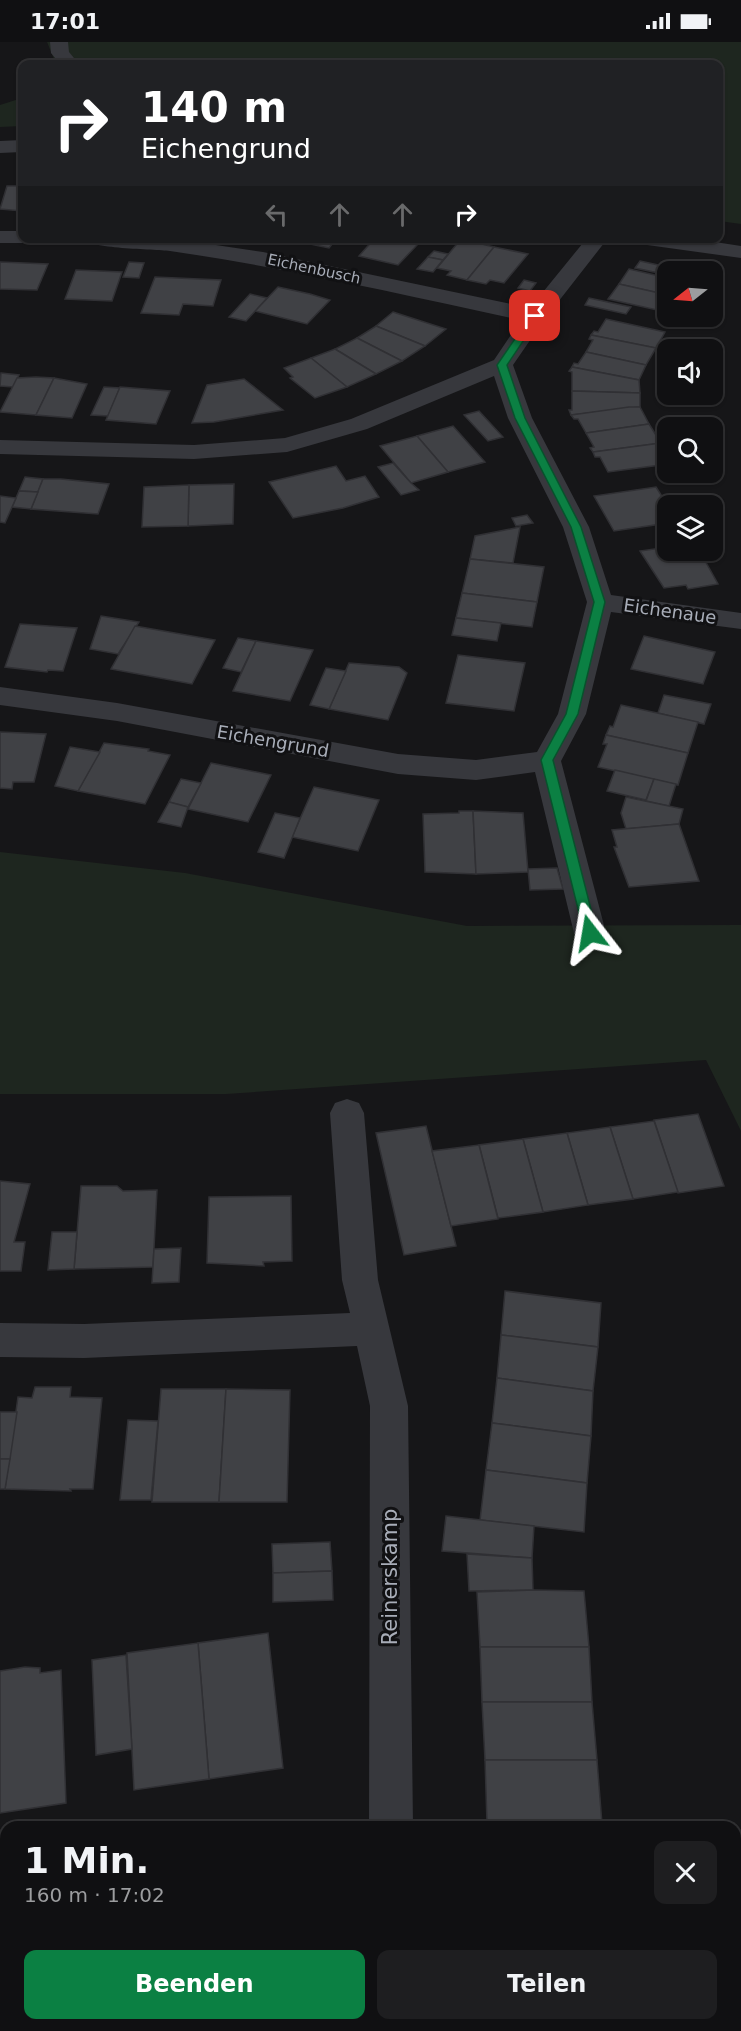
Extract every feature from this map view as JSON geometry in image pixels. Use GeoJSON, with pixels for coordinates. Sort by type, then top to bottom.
{"type":"FeatureCollection","features":[{"type":"Feature","properties":{"kind":"street"},"geometry":{"type":"LineString","coordinates":[[59,42],[60,53],[66,60]]}},
{"type":"Feature","properties":{"kind":"street"},"geometry":{"type":"LineString","coordinates":[[0,147],[18,146]]}},
{"type":"Feature","properties":{"kind":"street"},"geometry":{"type":"LineString","coordinates":[[0,237],[18,237]]}},
{"type":"Feature","properties":{"kind":"street","name":"Eichenbusch"},"geometry":{"type":"LineString","coordinates":[[156,243],[263,258],[535,316]]}},
{"type":"Feature","properties":{"kind":"street"},"geometry":{"type":"LineString","coordinates":[[0,447],[194,452],[287,445],[359,424],[502,365],[535,316],[594,243]]}},
{"type":"Feature","properties":{"kind":"street"},"geometry":{"type":"LineString","coordinates":[[676,243],[741,252]]}},
{"type":"Feature","properties":{"kind":"street"},"geometry":{"type":"LineString","coordinates":[[502,365],[520,418],[576,527],[600,602],[572,714],[547,760],[590,933]]}},
{"type":"Feature","properties":{"kind":"street","name":"Eichenaue"},"geometry":{"type":"LineString","coordinates":[[600,602],[741,621]]}},
{"type":"Feature","properties":{"kind":"street","name":"Eichengrund"},"geometry":{"type":"LineString","coordinates":[[0,696],[117,712],[398,764],[476,770],[547,760]]}},
{"type":"Feature","properties":{"kind":"street","name":"Reinerskamp"},"geometry":{"type":"LineString","coordinates":[[347,1113],[360,1280],[389,1406],[391,1821]]}},
{"type":"Feature","properties":{"kind":"street"},"geometry":{"type":"LineString","coordinates":[[0,1340],[84,1341],[372,1329]]}},
{"type":"Feature","properties":{"kind":"shaded area"},"geometry":{"type":"Polygon","coordinates":[[[47,42],[741,42],[741,224],[723,222],[723,60],[54,60],[47,42]]]}},
{"type":"Feature","properties":{"kind":"shaded area"},"geometry":{"type":"Polygon","coordinates":[[[18,99],[18,126],[0,127],[0,105],[18,99]]]}},
{"type":"Feature","properties":{"kind":"shaded area"},"geometry":{"type":"Polygon","coordinates":[[[0,852],[185,873],[467,926],[741,925],[741,1131],[706,1060],[226,1094],[0,1094],[0,852]]]}},
{"type":"Feature","properties":{"kind":"building"},"geometry":{"type":"Polygon","coordinates":[[[7,186],[18,186],[18,211],[0,209],[7,186]]]}},
{"type":"Feature","properties":{"kind":"building"},"geometry":{"type":"Polygon","coordinates":[[[305,243],[333,243],[329,248],[305,243]]]}},
{"type":"Feature","properties":{"kind":"building"},"geometry":{"type":"Polygon","coordinates":[[[371,243],[418,244],[398,265],[359,256],[371,243]]]}},
{"type":"Feature","properties":{"kind":"building"},"geometry":{"type":"Polygon","coordinates":[[[458,243],[478,243],[494,247],[467,280],[447,275],[451,271],[437,268],[458,243]]]}},
{"type":"Feature","properties":{"kind":"building"},"geometry":{"type":"Polygon","coordinates":[[[494,247],[528,254],[504,283],[490,280],[486,284],[467,280],[494,247]]]}},
{"type":"Feature","properties":{"kind":"building"},"geometry":{"type":"Polygon","coordinates":[[[434,251],[448,254],[443,260],[428,257],[434,251]]]}},
{"type":"Feature","properties":{"kind":"building"},"geometry":{"type":"Polygon","coordinates":[[[428,257],[443,260],[433,272],[417,269],[428,257]]]}},
{"type":"Feature","properties":{"kind":"building"},"geometry":{"type":"Polygon","coordinates":[[[640,261],[657,265],[657,273],[635,268],[640,261]]]}},
{"type":"Feature","properties":{"kind":"building"},"geometry":{"type":"Polygon","coordinates":[[[0,262],[48,264],[37,290],[0,289],[0,262]]]}},
{"type":"Feature","properties":{"kind":"building"},"geometry":{"type":"Polygon","coordinates":[[[129,262],[144,263],[139,278],[123,277],[129,262]]]}},
{"type":"Feature","properties":{"kind":"building"},"geometry":{"type":"Polygon","coordinates":[[[629,269],[657,275],[657,293],[619,284],[629,269]]]}},
{"type":"Feature","properties":{"kind":"building"},"geometry":{"type":"Polygon","coordinates":[[[76,270],[122,272],[112,301],[65,299],[76,270]]]}},
{"type":"Feature","properties":{"kind":"building"},"geometry":{"type":"Polygon","coordinates":[[[155,277],[221,280],[213,306],[183,304],[179,315],[141,313],[155,277]]]}},
{"type":"Feature","properties":{"kind":"building"},"geometry":{"type":"Polygon","coordinates":[[[524,280],[536,283],[530,291],[518,288],[524,280]]]}},
{"type":"Feature","properties":{"kind":"building"},"geometry":{"type":"Polygon","coordinates":[[[619,284],[657,293],[657,310],[608,299],[619,284]]]}},
{"type":"Feature","properties":{"kind":"building"},"geometry":{"type":"Polygon","coordinates":[[[278,287],[330,300],[307,324],[255,311],[278,287]]]}},
{"type":"Feature","properties":{"kind":"building"},"geometry":{"type":"Polygon","coordinates":[[[250,294],[267,298],[246,321],[229,317],[250,294]]]}},
{"type":"Feature","properties":{"kind":"building"},"geometry":{"type":"Polygon","coordinates":[[[589,298],[631,307],[626,314],[585,305],[589,298]]]}},
{"type":"Feature","properties":{"kind":"building"},"geometry":{"type":"Polygon","coordinates":[[[393,312],[446,329],[425,346],[376,326],[393,312]]]}},
{"type":"Feature","properties":{"kind":"building"},"geometry":{"type":"Polygon","coordinates":[[[606,319],[665,332],[661,339],[657,339],[656,348],[591,335],[594,331],[598,332],[606,319]]]}},
{"type":"Feature","properties":{"kind":"building"},"geometry":{"type":"Polygon","coordinates":[[[376,326],[425,346],[402,361],[357,338],[376,326]]]}},
{"type":"Feature","properties":{"kind":"building"},"geometry":{"type":"Polygon","coordinates":[[[591,335],[656,348],[646,365],[586,352],[593,340],[589,339],[591,335]]]}},
{"type":"Feature","properties":{"kind":"building"},"geometry":{"type":"Polygon","coordinates":[[[357,338],[402,361],[376,374],[335,349],[357,338]]]}},
{"type":"Feature","properties":{"kind":"building"},"geometry":{"type":"Polygon","coordinates":[[[335,349],[376,374],[347,387],[311,358],[335,349]]]}},
{"type":"Feature","properties":{"kind":"building"},"geometry":{"type":"Polygon","coordinates":[[[586,352],[646,365],[639,380],[572,367],[574,363],[578,364],[586,352]]]}},
{"type":"Feature","properties":{"kind":"building"},"geometry":{"type":"Polygon","coordinates":[[[311,358],[347,387],[315,398],[290,378],[293,377],[284,368],[311,358]]]}},
{"type":"Feature","properties":{"kind":"building"},"geometry":{"type":"Polygon","coordinates":[[[572,367],[639,380],[640,393],[572,391],[572,372],[569,371],[572,367]]]}},
{"type":"Feature","properties":{"kind":"building"},"geometry":{"type":"Polygon","coordinates":[[[1,373],[19,375],[13,387],[0,386],[1,373]]]}},
{"type":"Feature","properties":{"kind":"building"},"geometry":{"type":"Polygon","coordinates":[[[17,378],[54,378],[36,415],[0,412],[17,378]]]}},
{"type":"Feature","properties":{"kind":"building"},"geometry":{"type":"Polygon","coordinates":[[[54,378],[87,384],[72,418],[36,415],[54,378]]]}},
{"type":"Feature","properties":{"kind":"building"},"geometry":{"type":"Polygon","coordinates":[[[244,379],[283,410],[214,422],[192,423],[207,385],[244,379]]]}},
{"type":"Feature","properties":{"kind":"building"},"geometry":{"type":"Polygon","coordinates":[[[104,387],[120,388],[108,416],[91,415],[104,387]]]}},
{"type":"Feature","properties":{"kind":"building"},"geometry":{"type":"Polygon","coordinates":[[[120,387],[170,391],[156,424],[106,420],[120,387]]]}},
{"type":"Feature","properties":{"kind":"building"},"geometry":{"type":"Polygon","coordinates":[[[572,391],[640,393],[640,407],[571,415],[569,410],[572,410],[572,391]]]}},
{"type":"Feature","properties":{"kind":"building"},"geometry":{"type":"Polygon","coordinates":[[[640,407],[649,424],[586,433],[578,419],[574,419],[571,415],[640,407]]]}},
{"type":"Feature","properties":{"kind":"building"},"geometry":{"type":"Polygon","coordinates":[[[479,411],[503,437],[488,441],[464,415],[479,411]]]}},
{"type":"Feature","properties":{"kind":"building"},"geometry":{"type":"Polygon","coordinates":[[[649,424],[657,437],[657,444],[593,452],[590,448],[594,447],[586,433],[649,424]]]}},
{"type":"Feature","properties":{"kind":"building"},"geometry":{"type":"Polygon","coordinates":[[[453,426],[485,462],[448,472],[417,436],[453,426]]]}},
{"type":"Feature","properties":{"kind":"building"},"geometry":{"type":"Polygon","coordinates":[[[417,436],[448,472],[411,483],[380,446],[417,436]]]}},
{"type":"Feature","properties":{"kind":"building"},"geometry":{"type":"Polygon","coordinates":[[[657,444],[657,465],[608,472],[600,457],[595,457],[593,452],[657,444]]]}},
{"type":"Feature","properties":{"kind":"building"},"geometry":{"type":"Polygon","coordinates":[[[393,463],[419,490],[401,495],[378,467],[393,463]]]}},
{"type":"Feature","properties":{"kind":"building"},"geometry":{"type":"Polygon","coordinates":[[[336,466],[346,481],[365,476],[379,497],[343,508],[293,518],[269,482],[336,466]]]}},
{"type":"Feature","properties":{"kind":"building"},"geometry":{"type":"Polygon","coordinates":[[[25,477],[43,479],[38,492],[19,491],[25,477]]]}},
{"type":"Feature","properties":{"kind":"building"},"geometry":{"type":"Polygon","coordinates":[[[43,479],[109,484],[98,514],[31,509],[43,479]]]}},
{"type":"Feature","properties":{"kind":"building"},"geometry":{"type":"Polygon","coordinates":[[[234,484],[233,524],[188,526],[189,485],[234,484]]]}},
{"type":"Feature","properties":{"kind":"building"},"geometry":{"type":"Polygon","coordinates":[[[189,485],[188,526],[142,527],[144,487],[189,485]]]}},
{"type":"Feature","properties":{"kind":"building"},"geometry":{"type":"Polygon","coordinates":[[[656,487],[661,495],[657,495],[657,525],[614,531],[594,496],[656,487]]]}},
{"type":"Feature","properties":{"kind":"building"},"geometry":{"type":"Polygon","coordinates":[[[19,491],[38,492],[31,509],[12,507],[19,491]]]}},
{"type":"Feature","properties":{"kind":"building"},"geometry":{"type":"Polygon","coordinates":[[[0,496],[16,498],[5,523],[0,522],[0,496]]]}},
{"type":"Feature","properties":{"kind":"building"},"geometry":{"type":"Polygon","coordinates":[[[527,515],[533,523],[516,526],[512,518],[527,515]]]}},
{"type":"Feature","properties":{"kind":"building"},"geometry":{"type":"Polygon","coordinates":[[[520,527],[513,563],[470,559],[475,536],[520,527]]]}},
{"type":"Feature","properties":{"kind":"building"},"geometry":{"type":"Polygon","coordinates":[[[657,549],[657,561],[705,561],[718,584],[688,589],[686,585],[664,588],[640,551],[657,549]]]}},
{"type":"Feature","properties":{"kind":"building"},"geometry":{"type":"Polygon","coordinates":[[[470,559],[544,567],[537,602],[462,593],[470,559]]]}},
{"type":"Feature","properties":{"kind":"building"},"geometry":{"type":"Polygon","coordinates":[[[462,593],[537,602],[532,627],[456,618],[462,593]]]}},
{"type":"Feature","properties":{"kind":"building"},"geometry":{"type":"Polygon","coordinates":[[[101,616],[139,622],[118,654],[90,649],[101,616]]]}},
{"type":"Feature","properties":{"kind":"building"},"geometry":{"type":"Polygon","coordinates":[[[456,618],[501,623],[497,641],[452,635],[456,618]]]}},
{"type":"Feature","properties":{"kind":"building"},"geometry":{"type":"Polygon","coordinates":[[[20,624],[77,628],[63,671],[48,670],[47,672],[5,667],[20,624]]]}},
{"type":"Feature","properties":{"kind":"building"},"geometry":{"type":"Polygon","coordinates":[[[135,626],[215,640],[192,684],[111,669],[135,626]]]}},
{"type":"Feature","properties":{"kind":"building"},"geometry":{"type":"Polygon","coordinates":[[[644,636],[715,652],[703,684],[631,669],[644,636]]]}},
{"type":"Feature","properties":{"kind":"building"},"geometry":{"type":"Polygon","coordinates":[[[238,638],[256,641],[241,672],[223,668],[238,638]]]}},
{"type":"Feature","properties":{"kind":"building"},"geometry":{"type":"Polygon","coordinates":[[[256,641],[313,650],[290,701],[233,691],[256,641]]]}},
{"type":"Feature","properties":{"kind":"building"},"geometry":{"type":"Polygon","coordinates":[[[458,655],[525,663],[514,711],[446,703],[458,655]]]}},
{"type":"Feature","properties":{"kind":"building"},"geometry":{"type":"Polygon","coordinates":[[[349,663],[399,667],[407,673],[388,720],[329,709],[349,663]]]}},
{"type":"Feature","properties":{"kind":"building"},"geometry":{"type":"Polygon","coordinates":[[[326,668],[346,671],[329,709],[310,705],[326,668]]]}},
{"type":"Feature","properties":{"kind":"building"},"geometry":{"type":"Polygon","coordinates":[[[664,695],[711,704],[704,724],[658,713],[664,695]]]}},
{"type":"Feature","properties":{"kind":"building"},"geometry":{"type":"Polygon","coordinates":[[[621,705],[698,722],[688,753],[606,735],[610,726],[613,727],[621,705]]]}},
{"type":"Feature","properties":{"kind":"building"},"geometry":{"type":"Polygon","coordinates":[[[0,732],[46,734],[34,782],[13,782],[12,789],[0,788],[0,732]]]}},
{"type":"Feature","properties":{"kind":"building"},"geometry":{"type":"Polygon","coordinates":[[[606,735],[688,753],[678,785],[598,767],[607,744],[603,744],[606,735]]]}},
{"type":"Feature","properties":{"kind":"building"},"geometry":{"type":"Polygon","coordinates":[[[104,743],[149,749],[148,751],[170,755],[145,804],[78,791],[104,743]]]}},
{"type":"Feature","properties":{"kind":"building"},"geometry":{"type":"Polygon","coordinates":[[[70,747],[100,752],[78,791],[55,786],[70,747]]]}},
{"type":"Feature","properties":{"kind":"building"},"geometry":{"type":"Polygon","coordinates":[[[211,763],[271,775],[248,822],[188,809],[211,763]]]}},
{"type":"Feature","properties":{"kind":"building"},"geometry":{"type":"Polygon","coordinates":[[[615,770],[654,779],[646,800],[607,791],[615,770]]]}},
{"type":"Feature","properties":{"kind":"building"},"geometry":{"type":"Polygon","coordinates":[[[181,779],[201,783],[188,807],[169,802],[181,779]]]}},
{"type":"Feature","properties":{"kind":"building"},"geometry":{"type":"Polygon","coordinates":[[[654,779],[676,784],[669,806],[646,801],[654,779]]]}},
{"type":"Feature","properties":{"kind":"building"},"geometry":{"type":"Polygon","coordinates":[[[314,787],[379,800],[358,851],[292,837],[314,787]]]}},
{"type":"Feature","properties":{"kind":"building"},"geometry":{"type":"Polygon","coordinates":[[[626,797],[683,809],[679,824],[626,829],[621,813],[626,797]]]}},
{"type":"Feature","properties":{"kind":"building"},"geometry":{"type":"Polygon","coordinates":[[[169,802],[188,807],[181,827],[158,822],[169,802]]]}},
{"type":"Feature","properties":{"kind":"building"},"geometry":{"type":"Polygon","coordinates":[[[459,811],[473,811],[476,874],[425,872],[423,814],[459,813],[459,811]]]}},
{"type":"Feature","properties":{"kind":"building"},"geometry":{"type":"Polygon","coordinates":[[[473,811],[523,813],[528,872],[476,874],[473,811]]]}},
{"type":"Feature","properties":{"kind":"building"},"geometry":{"type":"Polygon","coordinates":[[[275,813],[300,818],[284,858],[258,852],[275,813]]]}},
{"type":"Feature","properties":{"kind":"building"},"geometry":{"type":"Polygon","coordinates":[[[679,824],[699,881],[629,887],[614,847],[617,847],[612,830],[679,824]]]}},
{"type":"Feature","properties":{"kind":"building"},"geometry":{"type":"Polygon","coordinates":[[[557,868],[563,889],[530,890],[528,869],[557,868]]]}},
{"type":"Feature","properties":{"kind":"building"},"geometry":{"type":"Polygon","coordinates":[[[698,1114],[724,1186],[678,1193],[654,1120],[698,1114]]]}},
{"type":"Feature","properties":{"kind":"building"},"geometry":{"type":"Polygon","coordinates":[[[654,1121],[678,1192],[633,1199],[610,1127],[654,1121]]]}},
{"type":"Feature","properties":{"kind":"building"},"geometry":{"type":"Polygon","coordinates":[[[426,1126],[456,1246],[404,1255],[376,1133],[426,1126]]]}},
{"type":"Feature","properties":{"kind":"building"},"geometry":{"type":"Polygon","coordinates":[[[610,1127],[633,1199],[588,1205],[567,1133],[610,1127]]]}},
{"type":"Feature","properties":{"kind":"building"},"geometry":{"type":"Polygon","coordinates":[[[567,1133],[588,1205],[543,1212],[523,1139],[567,1133]]]}},
{"type":"Feature","properties":{"kind":"building"},"geometry":{"type":"Polygon","coordinates":[[[523,1139],[543,1212],[498,1218],[479,1145],[523,1139]]]}},
{"type":"Feature","properties":{"kind":"building"},"geometry":{"type":"Polygon","coordinates":[[[479,1145],[498,1219],[451,1226],[432,1151],[479,1145]]]}},
{"type":"Feature","properties":{"kind":"building"},"geometry":{"type":"Polygon","coordinates":[[[0,1181],[30,1184],[14,1242],[25,1242],[21,1271],[0,1271],[0,1181]]]}},
{"type":"Feature","properties":{"kind":"building"},"geometry":{"type":"Polygon","coordinates":[[[81,1186],[117,1186],[123,1191],[157,1190],[153,1267],[74,1269],[81,1186]]]}},
{"type":"Feature","properties":{"kind":"building"},"geometry":{"type":"Polygon","coordinates":[[[291,1196],[292,1261],[263,1262],[264,1266],[207,1263],[209,1197],[291,1196]]]}},
{"type":"Feature","properties":{"kind":"building"},"geometry":{"type":"Polygon","coordinates":[[[52,1232],[77,1232],[74,1269],[48,1270],[52,1232]]]}},
{"type":"Feature","properties":{"kind":"building"},"geometry":{"type":"Polygon","coordinates":[[[181,1248],[179,1282],[152,1283],[154,1249],[181,1248]]]}},
{"type":"Feature","properties":{"kind":"building"},"geometry":{"type":"Polygon","coordinates":[[[505,1291],[601,1303],[598,1347],[501,1335],[505,1291]]]}},
{"type":"Feature","properties":{"kind":"building"},"geometry":{"type":"Polygon","coordinates":[[[501,1335],[598,1347],[593,1391],[497,1378],[501,1335]]]}},
{"type":"Feature","properties":{"kind":"building"},"geometry":{"type":"Polygon","coordinates":[[[497,1378],[593,1391],[591,1436],[492,1423],[497,1378]]]}},
{"type":"Feature","properties":{"kind":"building"},"geometry":{"type":"Polygon","coordinates":[[[35,1387],[71,1387],[70,1397],[102,1398],[93,1489],[70,1489],[71,1491],[5,1489],[18,1397],[32,1398],[35,1387]]]}},
{"type":"Feature","properties":{"kind":"building"},"geometry":{"type":"Polygon","coordinates":[[[161,1389],[226,1389],[219,1502],[152,1502],[161,1389]]]}},
{"type":"Feature","properties":{"kind":"building"},"geometry":{"type":"Polygon","coordinates":[[[226,1389],[290,1390],[287,1502],[219,1502],[226,1389]]]}},
{"type":"Feature","properties":{"kind":"building"},"geometry":{"type":"Polygon","coordinates":[[[0,1412],[17,1412],[10,1459],[0,1459],[0,1412]]]}},
{"type":"Feature","properties":{"kind":"building"},"geometry":{"type":"Polygon","coordinates":[[[128,1420],[158,1421],[151,1500],[120,1500],[128,1420]]]}},
{"type":"Feature","properties":{"kind":"building"},"geometry":{"type":"Polygon","coordinates":[[[492,1423],[591,1436],[587,1483],[486,1470],[492,1423]]]}},
{"type":"Feature","properties":{"kind":"building"},"geometry":{"type":"Polygon","coordinates":[[[0,1459],[10,1459],[5,1489],[0,1489],[0,1459]]]}},
{"type":"Feature","properties":{"kind":"building"},"geometry":{"type":"Polygon","coordinates":[[[486,1470],[587,1483],[584,1532],[480,1520],[486,1470]]]}},
{"type":"Feature","properties":{"kind":"building"},"geometry":{"type":"Polygon","coordinates":[[[446,1516],[534,1526],[532,1558],[442,1551],[446,1516]]]}},
{"type":"Feature","properties":{"kind":"building"},"geometry":{"type":"Polygon","coordinates":[[[330,1542],[332,1571],[273,1573],[272,1544],[330,1542]]]}},
{"type":"Feature","properties":{"kind":"building"},"geometry":{"type":"Polygon","coordinates":[[[467,1554],[532,1558],[533,1590],[469,1591],[467,1554]]]}},
{"type":"Feature","properties":{"kind":"building"},"geometry":{"type":"Polygon","coordinates":[[[332,1571],[333,1600],[273,1602],[273,1573],[332,1571]]]}},
{"type":"Feature","properties":{"kind":"building"},"geometry":{"type":"Polygon","coordinates":[[[584,1591],[589,1647],[480,1647],[477,1592],[584,1591]]]}},
{"type":"Feature","properties":{"kind":"building"},"geometry":{"type":"Polygon","coordinates":[[[268,1633],[283,1768],[209,1779],[198,1643],[268,1633]]]}},
{"type":"Feature","properties":{"kind":"building"},"geometry":{"type":"Polygon","coordinates":[[[198,1643],[209,1779],[134,1790],[127,1653],[198,1643]]]}},
{"type":"Feature","properties":{"kind":"building"},"geometry":{"type":"Polygon","coordinates":[[[480,1647],[589,1647],[592,1702],[482,1702],[480,1647]]]}},
{"type":"Feature","properties":{"kind":"building"},"geometry":{"type":"Polygon","coordinates":[[[126,1655],[132,1749],[96,1755],[92,1660],[126,1655]]]}},
{"type":"Feature","properties":{"kind":"building"},"geometry":{"type":"Polygon","coordinates":[[[25,1667],[40,1668],[40,1673],[61,1670],[66,1803],[0,1813],[0,1671],[25,1667]]]}},
{"type":"Feature","properties":{"kind":"building"},"geometry":{"type":"Polygon","coordinates":[[[482,1702],[592,1702],[597,1760],[485,1760],[482,1702]]]}},
{"type":"Feature","properties":{"kind":"building"},"geometry":{"type":"Polygon","coordinates":[[[485,1760],[597,1760],[602,1821],[487,1821],[485,1760]]]}},
{"type":"Feature","properties":{"kind":"route"},"geometry":{"type":"LineString","coordinates":[[535,316],[502,365],[520,418],[576,527],[600,602],[572,714],[547,760],[590,933]]}}]}
